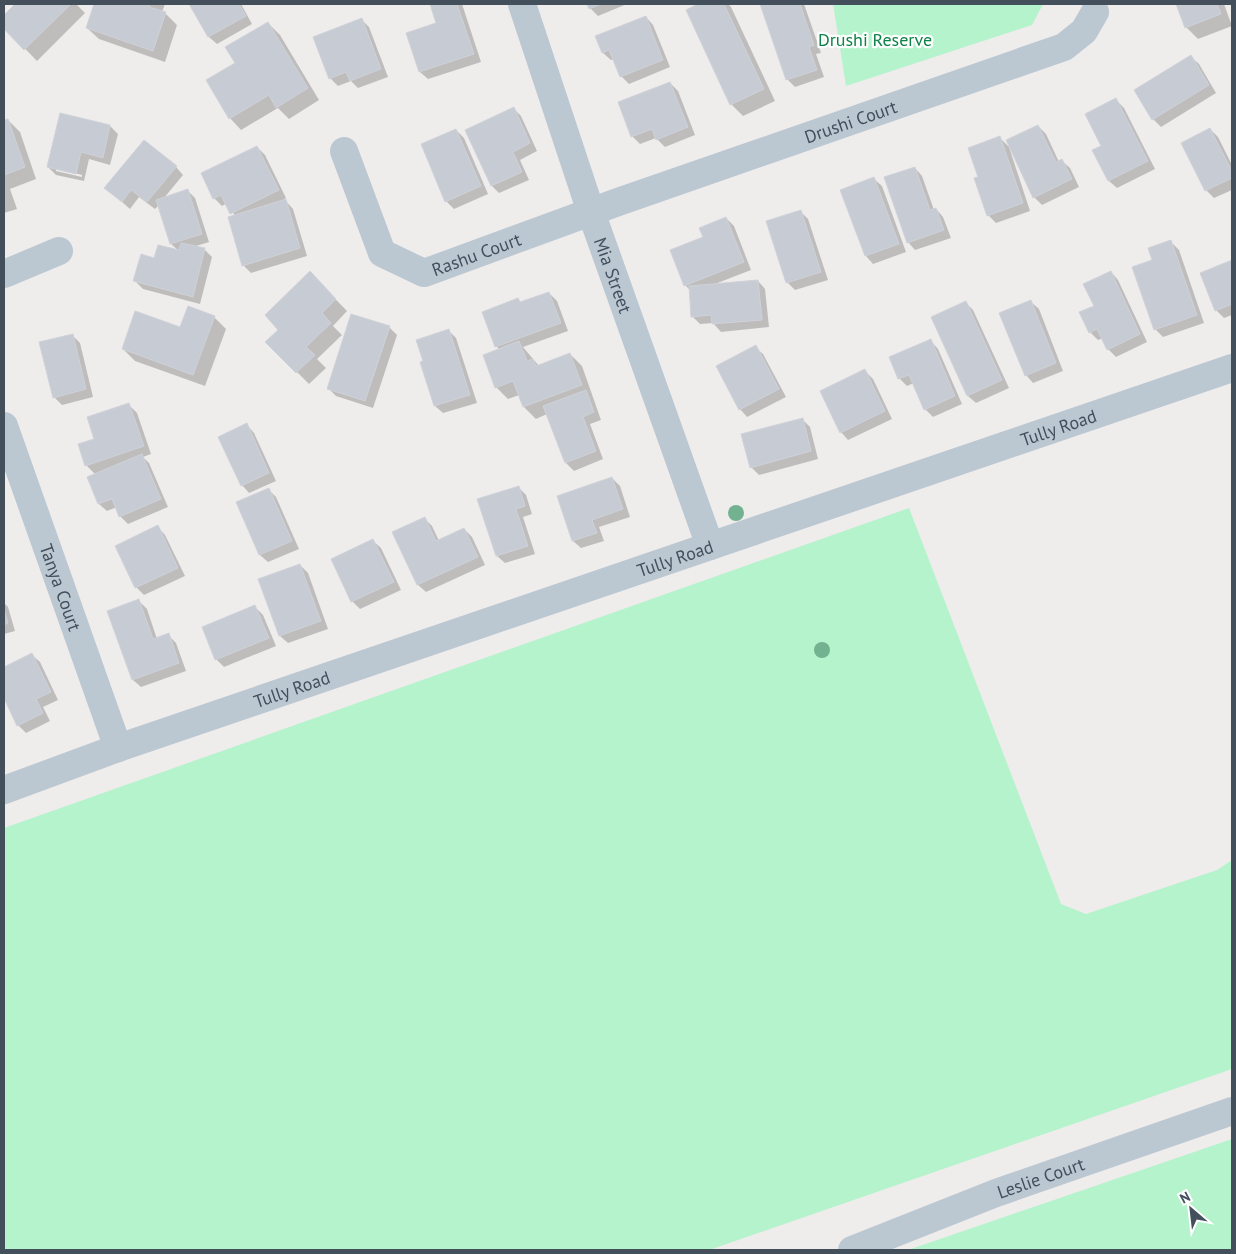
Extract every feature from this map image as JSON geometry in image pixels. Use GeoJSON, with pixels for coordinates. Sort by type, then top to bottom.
{"type":"FeatureCollection","features":[{"type":"Feature","properties":{"kind":"street","name":"Mia Street"},"geometry":{"type":"LineString","coordinates":[[522,4],[591,212],[710,546]]}},
{"type":"Feature","properties":{"kind":"street","name":"Drushi Court"},"geometry":{"type":"LineString","coordinates":[[591,212],[1064,47],[1084,31],[1095,12]]}},
{"type":"Feature","properties":{"kind":"street","name":"Rashu Court"},"geometry":{"type":"LineString","coordinates":[[344,152],[382,253],[424,273],[591,212]]}},
{"type":"Feature","properties":{"kind":"street"},"geometry":{"type":"LineString","coordinates":[[4,274],[59,250]]}},
{"type":"Feature","properties":{"kind":"street","name":"Tully Road"},"geometry":{"type":"LineString","coordinates":[[4,790],[118,748],[1232,368]]}},
{"type":"Feature","properties":{"kind":"street","name":"Tanya Court"},"geometry":{"type":"LineString","coordinates":[[4,426],[118,748]]}},
{"type":"Feature","properties":{"kind":"street","name":"Leslie Court"},"geometry":{"type":"LineString","coordinates":[[852,1250],[996,1193],[1232,1111]]}},
{"type":"Feature","properties":{"kind":"green space","name":"Drushi Reserve"},"geometry":{"type":"Polygon","coordinates":[[[833,4],[1043,4],[1032,25],[846,86],[833,4]]]}},
{"type":"Feature","properties":{"kind":"green space"},"geometry":{"type":"Polygon","coordinates":[[[909,508],[1061,904],[1086,914],[1217,870],[1232,860],[1232,1069],[709,1250],[4,1250],[4,828],[909,508]]]}},
{"type":"Feature","properties":{"kind":"green space"},"geometry":{"type":"Polygon","coordinates":[[[1232,1139],[1232,1250],[908,1250],[1232,1139]]]}},
{"type":"Feature","properties":{"kind":"building"},"geometry":{"type":"Polygon","coordinates":[[[15,4],[71,4],[24,50],[4,29],[4,15],[15,4]]]}},
{"type":"Feature","properties":{"kind":"building"},"geometry":{"type":"Polygon","coordinates":[[[94,4],[150,4],[149,7],[166,12],[153,51],[86,28],[94,4]]]}},
{"type":"Feature","properties":{"kind":"building"},"geometry":{"type":"Polygon","coordinates":[[[189,4],[239,4],[246,16],[208,37],[189,4]]]}},
{"type":"Feature","properties":{"kind":"building"},"geometry":{"type":"Polygon","coordinates":[[[430,4],[457,4],[474,54],[419,72],[406,33],[436,23],[430,4]]]}},
{"type":"Feature","properties":{"kind":"building"},"geometry":{"type":"Polygon","coordinates":[[[587,4],[601,4],[589,9],[587,4]]]}},
{"type":"Feature","properties":{"kind":"building"},"geometry":{"type":"Polygon","coordinates":[[[698,4],[724,4],[764,89],[730,105],[686,10],[698,4]]]}},
{"type":"Feature","properties":{"kind":"building"},"geometry":{"type":"Polygon","coordinates":[[[760,4],[800,4],[814,45],[809,47],[817,70],[786,80],[760,4]]]}},
{"type":"Feature","properties":{"kind":"building"},"geometry":{"type":"Polygon","coordinates":[[[1176,4],[1217,4],[1221,14],[1185,28],[1176,4]]]}},
{"type":"Feature","properties":{"kind":"building"},"geometry":{"type":"Polygon","coordinates":[[[646,16],[663,60],[620,77],[609,50],[602,53],[595,36],[646,16]]]}},
{"type":"Feature","properties":{"kind":"building"},"geometry":{"type":"Polygon","coordinates":[[[362,18],[381,69],[350,81],[346,72],[329,79],[313,37],[362,18]]]}},
{"type":"Feature","properties":{"kind":"building"},"geometry":{"type":"Polygon","coordinates":[[[268,22],[308,88],[276,108],[269,95],[229,119],[206,80],[235,63],[225,47],[268,22]]]}},
{"type":"Feature","properties":{"kind":"building"},"geometry":{"type":"Polygon","coordinates":[[[1191,55],[1209,85],[1152,120],[1134,90],[1191,55]]]}},
{"type":"Feature","properties":{"kind":"building"},"geometry":{"type":"Polygon","coordinates":[[[670,82],[688,127],[656,140],[652,129],[631,137],[618,102],[670,82]]]}},
{"type":"Feature","properties":{"kind":"building"},"geometry":{"type":"Polygon","coordinates":[[[1116,98],[1148,161],[1108,181],[1092,150],[1101,146],[1085,114],[1116,98]]]}},
{"type":"Feature","properties":{"kind":"building"},"geometry":{"type":"Polygon","coordinates":[[[514,107],[530,143],[513,152],[522,172],[491,186],[465,130],[514,107]]]}},
{"type":"Feature","properties":{"kind":"building"},"geometry":{"type":"Polygon","coordinates":[[[60,113],[110,125],[103,158],[81,152],[76,174],[47,167],[60,113]]]}},
{"type":"Feature","properties":{"kind":"building"},"geometry":{"type":"Polygon","coordinates":[[[8,119],[25,167],[4,175],[4,120],[8,119]]]}},
{"type":"Feature","properties":{"kind":"building"},"geometry":{"type":"Polygon","coordinates":[[[1038,125],[1056,162],[1062,159],[1072,179],[1033,198],[1006,140],[1038,125]]]}},
{"type":"Feature","properties":{"kind":"building"},"geometry":{"type":"Polygon","coordinates":[[[1210,128],[1232,171],[1232,178],[1205,191],[1181,143],[1210,128]]]}},
{"type":"Feature","properties":{"kind":"building"},"geometry":{"type":"Polygon","coordinates":[[[456,129],[481,186],[445,202],[421,144],[456,129]]]}},
{"type":"Feature","properties":{"kind":"building"},"geometry":{"type":"Polygon","coordinates":[[[1000,136],[1023,203],[987,216],[974,178],[978,177],[968,148],[1000,136]]]}},
{"type":"Feature","properties":{"kind":"building"},"geometry":{"type":"Polygon","coordinates":[[[144,140],[177,166],[147,202],[131,190],[122,202],[104,188],[144,140]]]}},
{"type":"Feature","properties":{"kind":"building"},"geometry":{"type":"Polygon","coordinates":[[[257,146],[279,190],[230,214],[221,195],[213,199],[201,173],[257,146]]]}},
{"type":"Feature","properties":{"kind":"building"},"geometry":{"type":"Polygon","coordinates":[[[915,167],[930,210],[936,208],[944,230],[907,243],[884,177],[915,167]]]}},
{"type":"Feature","properties":{"kind":"building"},"geometry":{"type":"Polygon","coordinates":[[[874,177],[899,244],[865,256],[840,190],[874,177]]]}},
{"type":"Feature","properties":{"kind":"building"},"geometry":{"type":"Polygon","coordinates":[[[188,189],[202,234],[170,244],[156,200],[188,189]]]}},
{"type":"Feature","properties":{"kind":"building"},"geometry":{"type":"Polygon","coordinates":[[[286,199],[300,248],[242,266],[228,217],[286,199]]]}},
{"type":"Feature","properties":{"kind":"building"},"geometry":{"type":"Polygon","coordinates":[[[801,210],[821,272],[786,283],[766,221],[801,210]]]}},
{"type":"Feature","properties":{"kind":"building"},"geometry":{"type":"Polygon","coordinates":[[[726,217],[744,262],[684,286],[670,250],[703,237],[699,228],[726,217]]]}},
{"type":"Feature","properties":{"kind":"building"},"geometry":{"type":"Polygon","coordinates":[[[1171,240],[1197,315],[1154,330],[1132,267],[1152,260],[1148,248],[1171,240]]]}},
{"type":"Feature","properties":{"kind":"building"},"geometry":{"type":"Polygon","coordinates":[[[181,243],[205,248],[193,297],[133,281],[141,254],[154,258],[158,245],[179,250],[181,243]]]}},
{"type":"Feature","properties":{"kind":"building"},"geometry":{"type":"Polygon","coordinates":[[[1232,260],[1232,304],[1215,311],[1200,273],[1232,260]]]}},
{"type":"Feature","properties":{"kind":"building"},"geometry":{"type":"Polygon","coordinates":[[[310,271],[336,299],[322,313],[331,323],[306,347],[315,355],[296,373],[265,342],[278,330],[265,315],[310,271]]]}},
{"type":"Feature","properties":{"kind":"building"},"geometry":{"type":"Polygon","coordinates":[[[1111,271],[1140,334],[1107,350],[1097,329],[1089,333],[1079,312],[1094,306],[1083,284],[1111,271]]]}},
{"type":"Feature","properties":{"kind":"building"},"geometry":{"type":"Polygon","coordinates":[[[758,280],[762,320],[712,324],[711,315],[691,317],[689,286],[758,280]]]}},
{"type":"Feature","properties":{"kind":"building"},"geometry":{"type":"Polygon","coordinates":[[[549,292],[561,323],[495,347],[482,312],[518,298],[520,302],[549,292]]]}},
{"type":"Feature","properties":{"kind":"building"},"geometry":{"type":"Polygon","coordinates":[[[1031,300],[1056,363],[1025,376],[999,313],[1031,300]]]}},
{"type":"Feature","properties":{"kind":"building"},"geometry":{"type":"Polygon","coordinates":[[[966,301],[1002,380],[967,396],[931,317],[966,301]]]}},
{"type":"Feature","properties":{"kind":"building"},"geometry":{"type":"Polygon","coordinates":[[[188,306],[215,316],[193,375],[122,349],[135,311],[180,327],[188,306]]]}},
{"type":"Feature","properties":{"kind":"building"},"geometry":{"type":"Polygon","coordinates":[[[351,314],[390,326],[365,401],[327,389],[351,314]]]}},
{"type":"Feature","properties":{"kind":"building"},"geometry":{"type":"Polygon","coordinates":[[[449,329],[470,395],[434,406],[420,362],[423,361],[416,340],[449,329]]]}},
{"type":"Feature","properties":{"kind":"building"},"geometry":{"type":"Polygon","coordinates":[[[73,334],[86,389],[53,398],[39,342],[73,334]]]}},
{"type":"Feature","properties":{"kind":"building"},"geometry":{"type":"Polygon","coordinates":[[[931,339],[955,396],[924,410],[909,375],[898,379],[889,357],[931,339]]]}},
{"type":"Feature","properties":{"kind":"building"},"geometry":{"type":"Polygon","coordinates":[[[519,341],[527,361],[533,359],[536,366],[570,353],[582,385],[523,407],[513,381],[495,388],[483,355],[519,341]]]}},
{"type":"Feature","properties":{"kind":"building"},"geometry":{"type":"Polygon","coordinates":[[[756,345],[779,389],[739,410],[716,366],[756,345]]]}},
{"type":"Feature","properties":{"kind":"building"},"geometry":{"type":"Polygon","coordinates":[[[865,369],[885,411],[840,433],[820,391],[865,369]]]}},
{"type":"Feature","properties":{"kind":"building"},"geometry":{"type":"Polygon","coordinates":[[[586,390],[594,412],[583,417],[596,451],[565,463],[543,406],[586,390]]]}},
{"type":"Feature","properties":{"kind":"building"},"geometry":{"type":"Polygon","coordinates":[[[129,403],[144,446],[85,466],[78,444],[94,439],[87,417],[129,403]]]}},
{"type":"Feature","properties":{"kind":"building"},"geometry":{"type":"Polygon","coordinates":[[[803,418],[811,451],[750,468],[741,434],[803,418]]]}},
{"type":"Feature","properties":{"kind":"building"},"geometry":{"type":"Polygon","coordinates":[[[247,423],[269,473],[241,486],[218,437],[247,423]]]}},
{"type":"Feature","properties":{"kind":"building"},"geometry":{"type":"Polygon","coordinates":[[[142,454],[161,499],[119,517],[112,499],[98,504],[87,477],[142,454]]]}},
{"type":"Feature","properties":{"kind":"building"},"geometry":{"type":"Polygon","coordinates":[[[612,477],[623,509],[592,520],[597,533],[572,541],[557,496],[612,477]]]}},
{"type":"Feature","properties":{"kind":"building"},"geometry":{"type":"Polygon","coordinates":[[[519,486],[525,506],[516,509],[528,546],[496,556],[477,499],[519,486]]]}},
{"type":"Feature","properties":{"kind":"building"},"geometry":{"type":"Polygon","coordinates":[[[269,488],[292,541],[259,555],[236,502],[269,488]]]}},
{"type":"Feature","properties":{"kind":"building"},"geometry":{"type":"Polygon","coordinates":[[[425,517],[436,541],[464,528],[478,557],[417,585],[392,532],[425,517]]]}},
{"type":"Feature","properties":{"kind":"building"},"geometry":{"type":"Polygon","coordinates":[[[158,525],[178,568],[135,588],[115,546],[158,525]]]}},
{"type":"Feature","properties":{"kind":"building"},"geometry":{"type":"Polygon","coordinates":[[[373,539],[394,582],[351,602],[331,559],[373,539]]]}},
{"type":"Feature","properties":{"kind":"building"},"geometry":{"type":"Polygon","coordinates":[[[300,564],[321,621],[279,636],[258,579],[300,564]]]}},
{"type":"Feature","properties":{"kind":"building"},"geometry":{"type":"Polygon","coordinates":[[[139,599],[153,639],[169,633],[179,663],[132,680],[107,611],[139,599]]]}},
{"type":"Feature","properties":{"kind":"building"},"geometry":{"type":"Polygon","coordinates":[[[255,605],[269,638],[215,660],[202,627],[255,605]]]}},
{"type":"Feature","properties":{"kind":"building"},"geometry":{"type":"Polygon","coordinates":[[[4,609],[8,623],[4,625],[4,609]]]}},
{"type":"Feature","properties":{"kind":"building"},"geometry":{"type":"Polygon","coordinates":[[[32,653],[51,692],[36,699],[43,713],[17,726],[4,698],[4,667],[32,653]]]}}]}
